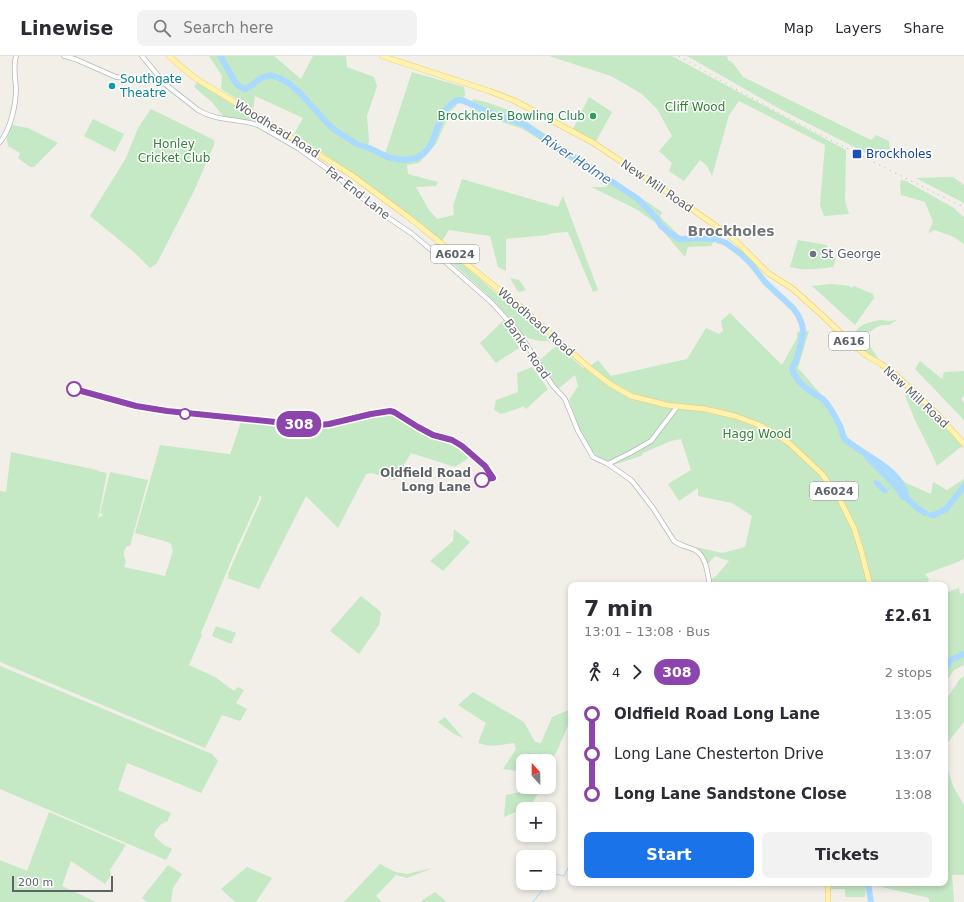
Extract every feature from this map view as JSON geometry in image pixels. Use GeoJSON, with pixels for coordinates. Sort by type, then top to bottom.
{"type":"FeatureCollection","features":[{"type":"Feature","properties":{"kind":"main road","name":"Woodhead Road"},"geometry":{"type":"LineString","coordinates":[[169,56],[195,78],[350,174],[407,216],[523,309],[610,384],[631,396],[666,405],[705,409],[736,416],[759,425],[776,434],[790,444],[822,474],[840,500],[854,528],[869,582]]}},
{"type":"Feature","properties":{"kind":"main road","name":"New Mill Road"},"geometry":{"type":"LineString","coordinates":[[382,56],[515,101],[592,142],[669,193],[723,231],[740,245],[768,273],[793,289],[867,356],[896,375],[939,416],[964,444]]}},
{"type":"Feature","properties":{"kind":"main road"},"geometry":{"type":"LineString","coordinates":[[828,886],[828,902]]}},
{"type":"Feature","properties":{"kind":"street"},"geometry":{"type":"LineString","coordinates":[[0,142],[10,125],[13,111],[16,92],[14,64],[16,56]]}},
{"type":"Feature","properties":{"kind":"street"},"geometry":{"type":"LineString","coordinates":[[64,56],[75,59],[116,77],[153,81],[165,84]]}},
{"type":"Feature","properties":{"kind":"street"},"geometry":{"type":"LineString","coordinates":[[142,56],[165,84]]}},
{"type":"Feature","properties":{"kind":"street","name":"Far End Lane"},"geometry":{"type":"LineString","coordinates":[[165,84],[203,113],[220,119],[252,123],[298,148],[333,174],[375,209],[403,228]]}},
{"type":"Feature","properties":{"kind":"street","name":"Banks Road"},"geometry":{"type":"LineString","coordinates":[[403,228],[442,258],[492,303],[519,333],[552,386],[565,399],[578,431],[593,457],[608,464]]}},
{"type":"Feature","properties":{"kind":"street"},"geometry":{"type":"LineString","coordinates":[[678,407],[651,441],[608,464],[631,480],[644,494],[674,541],[694,550],[701,556],[705,562],[709,582]]}},
{"type":"Feature","properties":{"kind":"green space"},"geometry":{"type":"Polygon","coordinates":[[[209,56],[274,56],[301,79],[313,56],[346,56],[347,67],[374,77],[377,86],[367,116],[368,145],[385,154],[412,72],[464,87],[465,96],[450,112],[436,144],[419,163],[407,165],[408,174],[438,182],[436,186],[416,187],[429,210],[437,219],[454,215],[453,206],[462,179],[558,207],[563,196],[598,290],[593,292],[568,232],[506,239],[506,271],[498,267],[490,236],[449,230],[442,241],[356,175],[294,134],[303,118],[255,96],[253,109],[221,89],[222,76],[209,56]]]}},
{"type":"Feature","properties":{"kind":"green space","name":"Cliff Wood"},"geometry":{"type":"Polygon","coordinates":[[[549,56],[672,56],[846,150],[845,201],[849,214],[824,216],[820,205],[825,145],[739,101],[729,115],[712,176],[707,166],[700,160],[684,181],[669,171],[672,163],[659,151],[672,136],[657,109],[642,94],[611,76],[549,56]]]}},
{"type":"Feature","properties":{"kind":"green space"},"geometry":{"type":"Polygon","coordinates":[[[687,56],[727,56],[728,60],[733,63],[743,77],[871,140],[876,135],[889,141],[890,149],[869,150],[866,153],[778,108],[687,56]]]}},
{"type":"Feature","properties":{"kind":"green space"},"geometry":{"type":"Polygon","coordinates":[[[197,82],[266,124],[270,129],[255,122],[223,116],[212,102],[194,87],[197,82]]]}},
{"type":"Feature","properties":{"kind":"green space"},"geometry":{"type":"Polygon","coordinates":[[[589,97],[612,112],[596,141],[573,129],[589,97]]]}},
{"type":"Feature","properties":{"kind":"green space"},"geometry":{"type":"Polygon","coordinates":[[[473,99],[511,111],[662,212],[660,217],[681,237],[715,240],[711,246],[688,247],[685,257],[656,223],[636,209],[591,187],[608,187],[596,177],[523,129],[470,111],[473,99]]]}},
{"type":"Feature","properties":{"kind":"green space","name":"Honley Cricket Club"},"geometry":{"type":"Polygon","coordinates":[[[151,109],[214,140],[214,145],[194,191],[157,263],[150,268],[134,252],[90,216],[126,158],[138,128],[151,109]]]}},
{"type":"Feature","properties":{"kind":"green space"},"geometry":{"type":"Polygon","coordinates":[[[93,119],[124,134],[115,152],[84,136],[93,119]]]}},
{"type":"Feature","properties":{"kind":"green space"},"geometry":{"type":"Polygon","coordinates":[[[12,125],[28,128],[58,143],[34,167],[30,167],[18,158],[20,153],[8,146],[7,137],[12,125]]]}},
{"type":"Feature","properties":{"kind":"green space"},"geometry":{"type":"Polygon","coordinates":[[[953,177],[964,185],[964,203],[916,178],[953,177]]]}},
{"type":"Feature","properties":{"kind":"green space"},"geometry":{"type":"Polygon","coordinates":[[[901,180],[906,181],[954,208],[963,217],[964,216],[964,244],[954,237],[935,230],[928,233],[933,222],[925,202],[901,195],[901,180]]]}},
{"type":"Feature","properties":{"kind":"green space"},"geometry":{"type":"Polygon","coordinates":[[[798,240],[827,245],[826,254],[836,258],[833,267],[806,269],[790,267],[798,240]]]}},
{"type":"Feature","properties":{"kind":"green space"},"geometry":{"type":"Polygon","coordinates":[[[445,249],[552,341],[540,341],[523,337],[520,330],[494,301],[448,259],[445,249]]]}},
{"type":"Feature","properties":{"kind":"green space"},"geometry":{"type":"Polygon","coordinates":[[[510,278],[519,280],[526,290],[519,292],[510,278]]]}},
{"type":"Feature","properties":{"kind":"green space"},"geometry":{"type":"Polygon","coordinates":[[[832,284],[850,286],[851,288],[854,286],[873,294],[874,298],[855,325],[812,286],[832,284]]]}},
{"type":"Feature","properties":{"kind":"green space","name":"Hagg Wood"},"geometry":{"type":"Polygon","coordinates":[[[730,313],[782,365],[797,338],[797,332],[809,331],[798,368],[837,415],[848,438],[891,469],[906,483],[931,494],[933,482],[947,490],[964,479],[964,559],[925,574],[929,579],[928,582],[712,582],[712,579],[729,561],[715,556],[708,564],[696,547],[722,553],[745,547],[752,516],[732,503],[698,496],[698,488],[679,501],[668,484],[691,470],[681,439],[671,441],[643,453],[641,456],[613,465],[598,456],[585,442],[569,400],[578,386],[575,375],[558,389],[539,361],[557,345],[583,368],[590,366],[598,360],[611,376],[687,359],[706,328],[719,334],[723,331],[721,321],[730,313]]]}},
{"type":"Feature","properties":{"kind":"green space"},"geometry":{"type":"Polygon","coordinates":[[[504,320],[522,346],[496,363],[480,343],[504,320]]]}},
{"type":"Feature","properties":{"kind":"green space"},"geometry":{"type":"Polygon","coordinates":[[[897,320],[889,325],[877,327],[868,333],[868,343],[879,360],[873,358],[853,343],[855,332],[861,326],[870,322],[897,320]]]}},
{"type":"Feature","properties":{"kind":"green space"},"geometry":{"type":"Polygon","coordinates":[[[920,361],[942,379],[944,372],[964,371],[964,396],[961,399],[964,403],[964,420],[915,369],[920,361]]]}},
{"type":"Feature","properties":{"kind":"green space"},"geometry":{"type":"Polygon","coordinates":[[[532,367],[548,389],[526,409],[523,406],[501,414],[494,410],[496,400],[518,392],[517,373],[532,367]]]}},
{"type":"Feature","properties":{"kind":"green space"},"geometry":{"type":"Polygon","coordinates":[[[907,390],[934,415],[962,446],[937,466],[904,393],[907,390]]]}},
{"type":"Feature","properties":{"kind":"green space"},"geometry":{"type":"Polygon","coordinates":[[[391,414],[420,433],[460,448],[470,457],[455,467],[411,453],[395,480],[371,473],[366,474],[338,528],[306,496],[259,589],[227,578],[262,497],[259,496],[259,499],[237,545],[189,665],[215,677],[234,691],[238,687],[244,690],[236,703],[247,709],[240,721],[222,715],[205,748],[0,662],[0,491],[6,492],[11,452],[107,473],[98,519],[100,516],[102,517],[103,514],[100,513],[110,472],[148,480],[130,546],[127,546],[124,551],[126,561],[124,567],[165,576],[173,551],[171,544],[135,533],[160,445],[230,455],[241,422],[319,428],[371,415],[391,414]]]}},
{"type":"Feature","properties":{"kind":"green space"},"geometry":{"type":"Polygon","coordinates":[[[454,529],[470,542],[443,571],[430,561],[453,541],[454,529]]]}},
{"type":"Feature","properties":{"kind":"green space"},"geometry":{"type":"Polygon","coordinates":[[[959,588],[960,594],[964,593],[964,665],[954,670],[948,679],[948,592],[959,588]]]}},
{"type":"Feature","properties":{"kind":"green space"},"geometry":{"type":"Polygon","coordinates":[[[361,596],[381,612],[379,625],[359,654],[330,631],[361,596]]]}},
{"type":"Feature","properties":{"kind":"green space"},"geometry":{"type":"Polygon","coordinates":[[[216,626],[236,633],[231,644],[212,636],[216,626]]]}},
{"type":"Feature","properties":{"kind":"green space"},"geometry":{"type":"Polygon","coordinates":[[[0,666],[212,754],[218,761],[201,793],[127,763],[118,790],[171,813],[167,822],[165,821],[163,824],[162,823],[156,830],[154,836],[164,845],[172,849],[166,860],[0,789],[0,666]]]}},
{"type":"Feature","properties":{"kind":"green space"},"geometry":{"type":"Polygon","coordinates":[[[964,676],[964,722],[948,742],[948,697],[960,679],[964,676]]]}},
{"type":"Feature","properties":{"kind":"green space"},"geometry":{"type":"Polygon","coordinates":[[[473,692],[524,722],[535,742],[541,743],[552,717],[568,710],[568,726],[555,754],[516,754],[516,771],[503,769],[516,749],[514,743],[492,746],[478,743],[486,723],[458,705],[473,692]]]}},
{"type":"Feature","properties":{"kind":"green space"},"geometry":{"type":"Polygon","coordinates":[[[445,717],[463,738],[454,734],[438,722],[445,717]]]}},
{"type":"Feature","properties":{"kind":"green space"},"geometry":{"type":"Polygon","coordinates":[[[948,771],[953,786],[964,805],[964,875],[952,875],[954,902],[929,902],[929,898],[877,886],[948,886],[948,771]]]}},
{"type":"Feature","properties":{"kind":"green space"},"geometry":{"type":"Polygon","coordinates":[[[516,793],[537,794],[533,802],[516,802],[516,812],[504,817],[506,795],[516,793]]]}},
{"type":"Feature","properties":{"kind":"green space"},"geometry":{"type":"Polygon","coordinates":[[[49,812],[126,845],[110,870],[111,875],[105,884],[71,861],[62,886],[96,902],[0,902],[0,860],[27,871],[49,812]]]}},
{"type":"Feature","properties":{"kind":"green space"},"geometry":{"type":"Polygon","coordinates":[[[380,864],[395,872],[407,874],[433,868],[407,878],[396,875],[376,896],[382,902],[344,902],[380,864]]]}},
{"type":"Feature","properties":{"kind":"green space"},"geometry":{"type":"Polygon","coordinates":[[[168,865],[182,874],[173,888],[171,902],[147,902],[142,898],[168,865]]]}},
{"type":"Feature","properties":{"kind":"green space"},"geometry":{"type":"Polygon","coordinates":[[[247,867],[272,878],[256,902],[235,902],[221,889],[247,867]]]}},
{"type":"Feature","properties":{"kind":"green space"},"geometry":{"type":"Polygon","coordinates":[[[830,886],[866,886],[865,897],[845,897],[845,889],[831,889],[830,886]]]}},
{"type":"Feature","properties":{"kind":"green space"},"geometry":{"type":"Polygon","coordinates":[[[435,892],[447,902],[420,902],[435,892]]]}},
{"type":"Feature","properties":{"kind":"water"},"geometry":{"type":"Polygon","coordinates":[[[874,480],[879,481],[888,492],[883,493],[874,484],[874,480]]]}},
{"type":"Feature","properties":{"kind":"waterway","name":"River Holme"},"geometry":{"type":"LineString","coordinates":[[220,56],[235,82],[239,86],[245,89],[248,88],[261,78],[271,75],[279,78],[290,84],[300,93],[336,131],[357,144],[390,158],[405,160],[416,158],[423,154],[432,142],[442,115],[447,108],[458,100],[464,101],[486,111],[523,124],[566,154],[578,159],[638,199],[657,219],[661,226],[679,239],[715,239],[726,243],[741,254],[765,282],[793,308],[798,315],[803,330],[796,361],[792,368],[797,380],[826,402],[847,441],[893,474],[904,489],[907,498]]}},
{"type":"Feature","properties":{"kind":"waterway","name":"River Holme"},"geometry":{"type":"LineString","coordinates":[[867,457],[893,483],[903,497],[907,498],[917,508],[925,513]]}},
{"type":"Feature","properties":{"kind":"waterway"},"geometry":{"type":"LineString","coordinates":[[887,490],[894,483]]}},
{"type":"Feature","properties":{"kind":"waterway","name":"River Holme"},"geometry":{"type":"LineString","coordinates":[[931,515],[946,509],[964,486]]}},
{"type":"Feature","properties":{"kind":"waterway","name":"River Holme"},"geometry":{"type":"LineString","coordinates":[[948,664],[951,660],[964,654]]}},
{"type":"Feature","properties":{"kind":"waterway"},"geometry":{"type":"LineString","coordinates":[[556,874],[564,876],[568,868]]}},
{"type":"Feature","properties":{"kind":"waterway","name":"River Holme"},"geometry":{"type":"LineString","coordinates":[[868,886],[871,902]]}},
{"type":"Feature","properties":{"kind":"waterway"},"geometry":{"type":"LineString","coordinates":[[533,902],[542,890]]}},
{"type":"Feature","properties":{"kind":"railway"},"geometry":{"type":"LineString","coordinates":[[679,56],[712,76],[813,131],[964,207]]}},
{"type":"Feature","properties":{"kind":"bus line","name":"308"},"geometry":{"type":"LineString","coordinates":[[74,389],[136,406],[167,411],[295,424],[329,424],[390,411],[433,435],[452,440],[462,446],[485,466],[493,478],[482,480]]}},
{"type":"Feature","properties":{"kind":"place","name":"Southgate Theatre"},"geometry":{"type":"Point","coordinates":[112,86]}},
{"type":"Feature","properties":{"kind":"place","name":"Brockholes Bowling Club"},"geometry":{"type":"Point","coordinates":[593,116]}},
{"type":"Feature","properties":{"kind":"place","name":"Brockholes"},"geometry":{"type":"Point","coordinates":[857,154]}},
{"type":"Feature","properties":{"kind":"place","name":"St George"},"geometry":{"type":"Point","coordinates":[813,254]}},
{"type":"Feature","properties":{"kind":"place","name":"Oldfield Road Long Lane"},"geometry":{"type":"Point","coordinates":[482,480]}},
{"type":"Feature","properties":{"kind":"district","name":"Brockholes"},"geometry":{"type":"Point","coordinates":[731,231]}}]}
